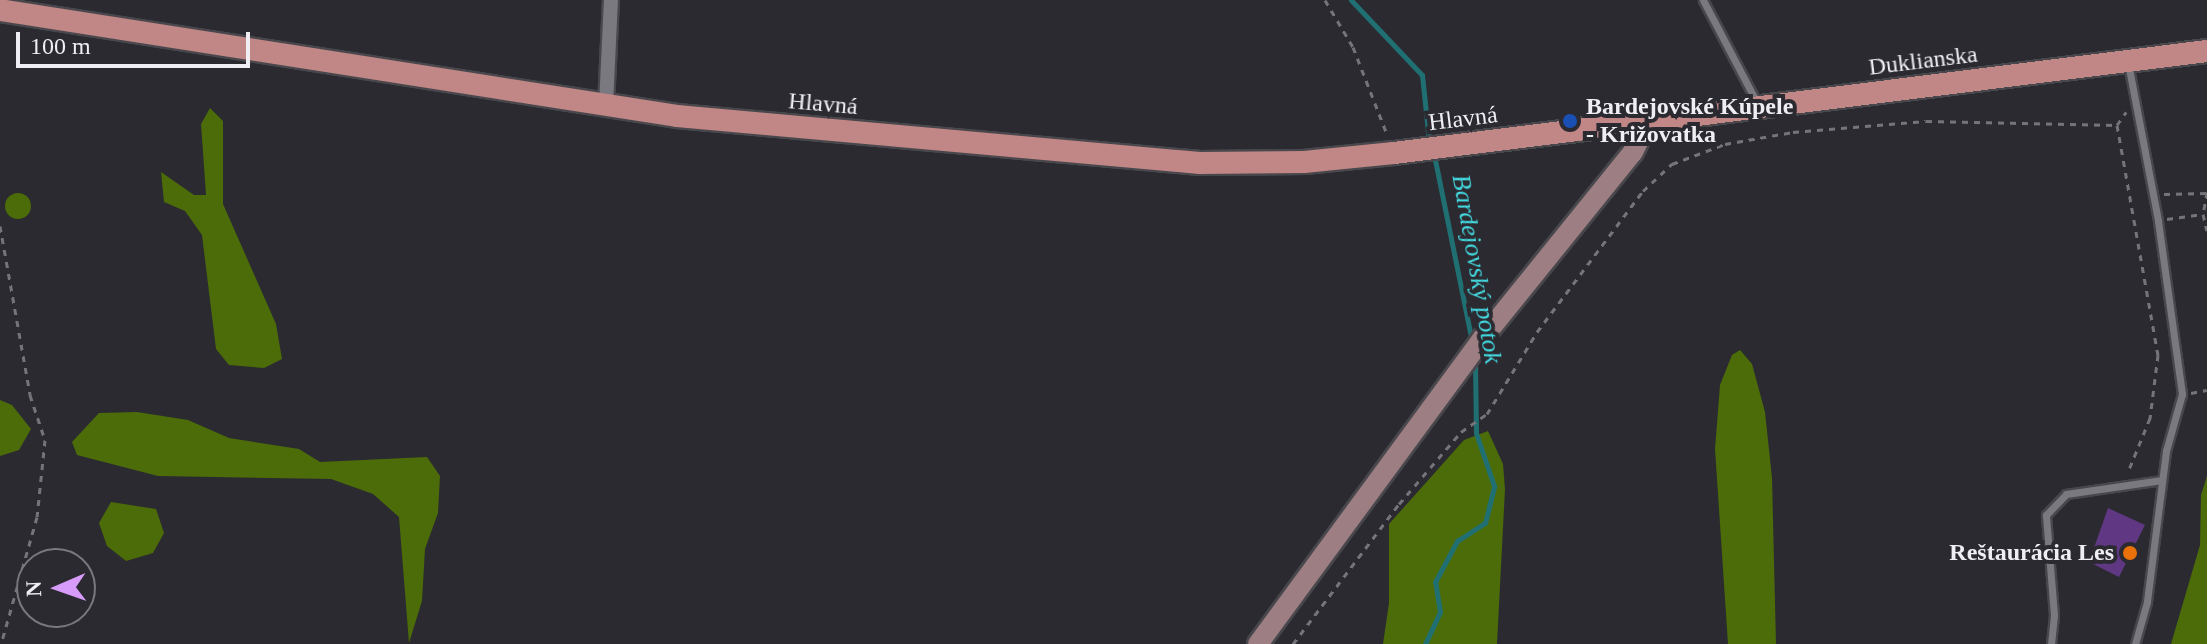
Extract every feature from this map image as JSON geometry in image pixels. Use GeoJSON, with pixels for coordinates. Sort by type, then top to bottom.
{"type":"FeatureCollection","features":[{"type":"Feature","properties":{"kind":"main road","name":"Hlavná"},"geometry":{"type":"LineString","coordinates":[[0,10],[737,123],[1200,163],[1394,153],[1647,123]]}},
{"type":"Feature","properties":{"kind":"main road","name":"Duklianska"},"geometry":{"type":"LineString","coordinates":[[1647,123],[2207,51]]}},
{"type":"Feature","properties":{"kind":"street"},"geometry":{"type":"LineString","coordinates":[[606,105],[611,0]]}},
{"type":"Feature","properties":{"kind":"street"},"geometry":{"type":"LineString","coordinates":[[1258,644],[1482,339],[1633,152],[1647,123]]}},
{"type":"Feature","properties":{"kind":"lane"},"geometry":{"type":"LineString","coordinates":[[1703,0],[1759,108]]}},
{"type":"Feature","properties":{"kind":"lane"},"geometry":{"type":"LineString","coordinates":[[2127,60],[2158,221],[2182,394],[2162,480],[2147,602],[2135,644]]}},
{"type":"Feature","properties":{"kind":"lane"},"geometry":{"type":"LineString","coordinates":[[2051,644],[2054,615],[2046,515],[2066,494],[2123,482],[2162,480]]}},
{"type":"Feature","properties":{"kind":"path"},"geometry":{"type":"LineString","coordinates":[[1325,0],[1353,47],[1394,153]]}},
{"type":"Feature","properties":{"kind":"path"},"geometry":{"type":"LineString","coordinates":[[2123,482],[2150,418],[2158,365],[2132,196],[2117,125],[2136,99]]}},
{"type":"Feature","properties":{"kind":"path"},"geometry":{"type":"LineString","coordinates":[[1293,644],[1399,504],[1468,427],[1483,419],[1537,332],[1643,191],[1686,157],[1776,134],[1926,121],[2117,125]]}},
{"type":"Feature","properties":{"kind":"path"},"geometry":{"type":"LineString","coordinates":[[2169,194],[2207,193],[2203,214],[2207,231]]}},
{"type":"Feature","properties":{"kind":"path"},"geometry":{"type":"LineString","coordinates":[[2132,196],[2139,195]]}},
{"type":"Feature","properties":{"kind":"path"},"geometry":{"type":"LineString","coordinates":[[2158,221],[2203,214]]}},
{"type":"Feature","properties":{"kind":"path"},"geometry":{"type":"LineString","coordinates":[[0,226],[30,395],[45,440],[37,517],[1,644]]}},
{"type":"Feature","properties":{"kind":"green space"},"geometry":{"type":"Polygon","coordinates":[[[210,108],[223,121],[223,204],[276,324],[282,359],[264,368],[229,365],[216,349],[202,235],[185,211],[164,202],[161,172],[194,195],[206,195],[201,124],[210,108]]]}},
{"type":"Feature","properties":{"kind":"green space"},"geometry":{"type":"Polygon","coordinates":[[[18,193],[27,197],[31,206],[27,215],[18,219],[9,215],[5,206],[9,197],[18,193]]]}},
{"type":"Feature","properties":{"kind":"green space"},"geometry":{"type":"Polygon","coordinates":[[[1740,350],[1752,364],[1765,412],[1772,478],[1776,644],[1728,644],[1715,449],[1720,385],[1732,355],[1740,350]]]}},
{"type":"Feature","properties":{"kind":"green space"},"geometry":{"type":"Polygon","coordinates":[[[0,400],[12,405],[31,429],[19,450],[0,456],[0,400]]]}},
{"type":"Feature","properties":{"kind":"green space"},"geometry":{"type":"Polygon","coordinates":[[[137,412],[188,420],[229,438],[299,449],[320,462],[427,457],[440,476],[438,513],[425,549],[422,601],[409,643],[399,517],[373,494],[331,479],[158,476],[77,455],[72,442],[99,413],[137,412]]]}},
{"type":"Feature","properties":{"kind":"green space"},"geometry":{"type":"Polygon","coordinates":[[[1488,431],[1503,464],[1505,489],[1497,644],[1383,644],[1389,603],[1389,524],[1464,440],[1488,431]]]}},
{"type":"Feature","properties":{"kind":"green space"},"geometry":{"type":"Polygon","coordinates":[[[2207,476],[2207,644],[2171,644],[2200,545],[2201,495],[2207,476]]]}},
{"type":"Feature","properties":{"kind":"green space"},"geometry":{"type":"Polygon","coordinates":[[[111,502],[156,509],[164,533],[153,553],[126,561],[107,546],[99,523],[111,502]]]}},
{"type":"Feature","properties":{"kind":"building"},"geometry":{"type":"Polygon","coordinates":[[[2108,508],[2145,525],[2119,577],[2089,562],[2108,508]]]}},
{"type":"Feature","properties":{"kind":"waterway","name":"Bardejovský potok"},"geometry":{"type":"LineString","coordinates":[[1351,0],[1422,75],[1429,142]]}},
{"type":"Feature","properties":{"kind":"waterway","name":"Bardejovský potok"},"geometry":{"type":"LineString","coordinates":[[1434,155],[1472,341]]}},
{"type":"Feature","properties":{"kind":"waterway","name":"Bardejovský potok"},"geometry":{"type":"LineString","coordinates":[[1425,644],[1440,612],[1435,582],[1457,541],[1485,523],[1494,486],[1476,433],[1475,359]]}},
{"type":"Feature","properties":{"kind":"place","name":"Bardejovské Kúpele - Križovatka"},"geometry":{"type":"Point","coordinates":[1570,121]}},
{"type":"Feature","properties":{"kind":"place","name":"Reštaurácia Les"},"geometry":{"type":"Point","coordinates":[2130,553]}}]}
